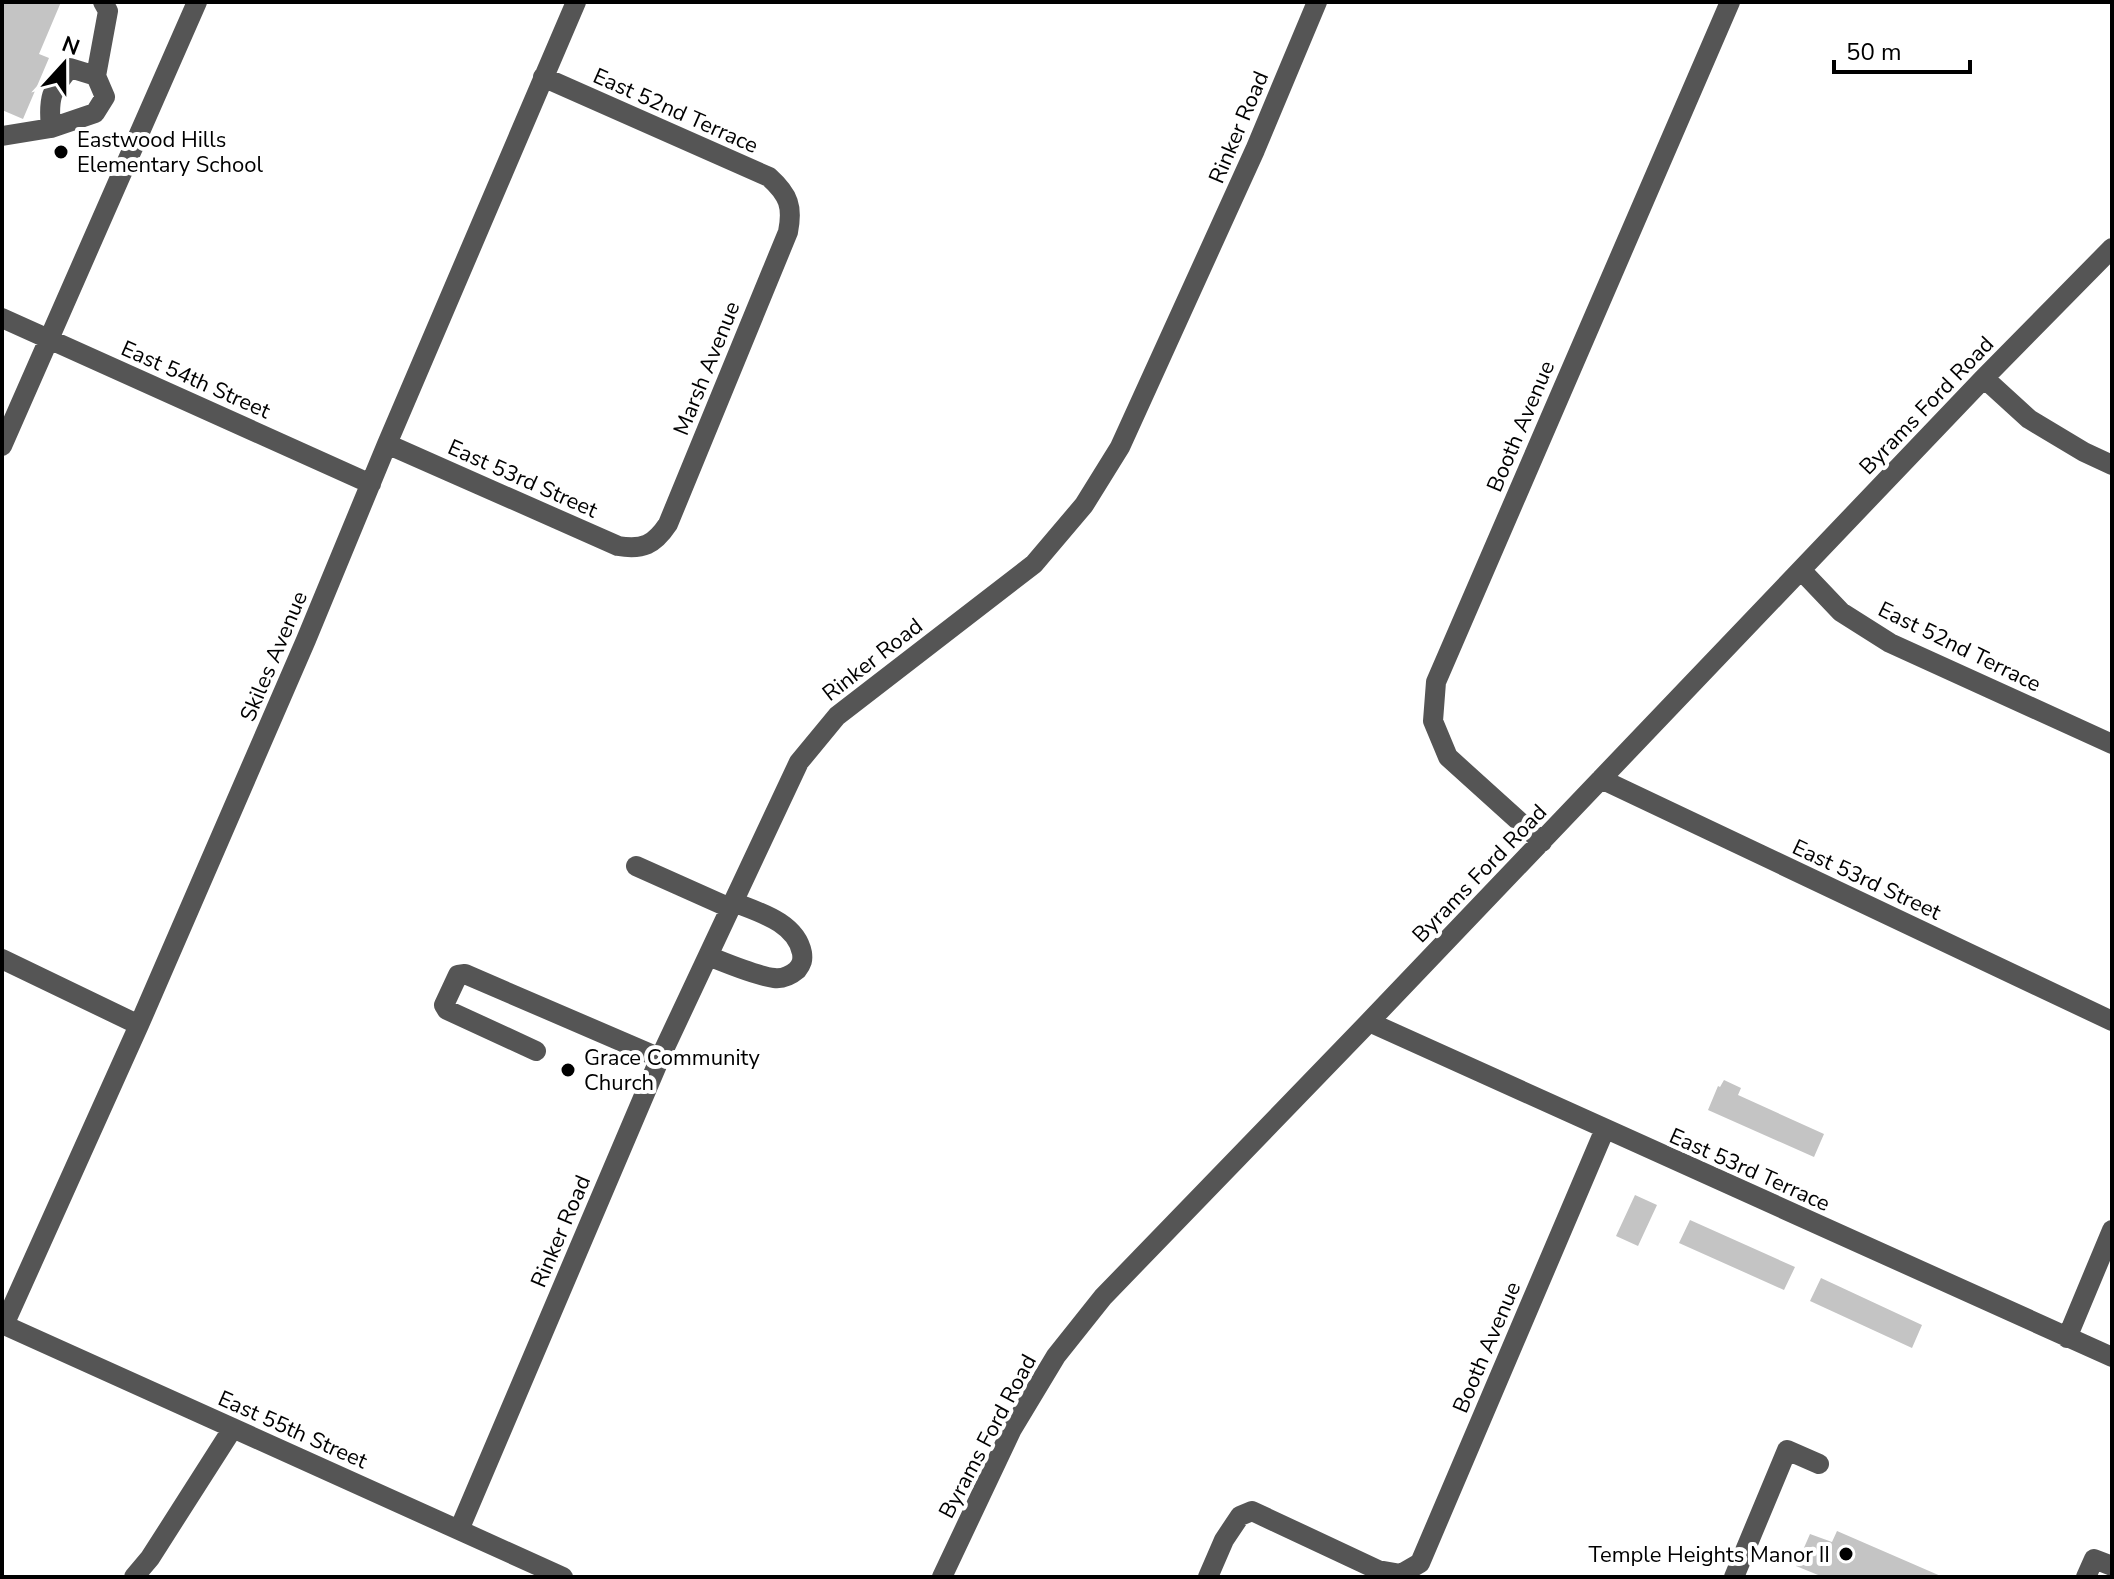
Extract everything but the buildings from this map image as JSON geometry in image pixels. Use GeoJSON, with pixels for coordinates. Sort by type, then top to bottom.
{"type":"FeatureCollection","features":[{"type":"Feature","properties":{"kind":"street"},"geometry":{"type":"LineString","coordinates":[[2,136],[51,128],[95,113],[105,97],[96,76],[108,11],[103,2]]}},
{"type":"Feature","properties":{"kind":"street"},"geometry":{"type":"LineString","coordinates":[[2,446],[197,2]]}},
{"type":"Feature","properties":{"kind":"street","name":"Skiles Avenue"},"geometry":{"type":"LineString","coordinates":[[3,1324],[139,1025],[306,640],[576,2]]}},
{"type":"Feature","properties":{"kind":"street","name":"Rinker Road"},"geometry":{"type":"LineString","coordinates":[[459,1530],[660,1058],[799,762],[837,716],[1034,564],[1084,505],[1120,447],[1255,150],[1317,2]]}},
{"type":"Feature","properties":{"kind":"street","name":"Booth Avenue"},"geometry":{"type":"LineString","coordinates":[[1542,842],[1448,757],[1433,721],[1436,682],[1730,2]]}},
{"type":"Feature","properties":{"kind":"street"},"geometry":{"type":"LineString","coordinates":[[51,128],[49,106],[55,85],[70,68],[96,76]]}},
{"type":"Feature","properties":{"kind":"street","name":"East 52nd Terrace"},"geometry":{"type":"LineString","coordinates":[[543,77],[769,177],[784,194]]}},
{"type":"Feature","properties":{"kind":"street","name":"Marsh Avenue"},"geometry":{"type":"LineString","coordinates":[[640,547],[660,537],[668,524],[782,247],[791,217],[784,194]]}},
{"type":"Feature","properties":{"kind":"street","name":"Byrams Ford Road"},"geometry":{"type":"LineString","coordinates":[[942,1577],[1012,1429],[1056,1356],[1103,1297],[2112,248]]}},
{"type":"Feature","properties":{"kind":"street","name":"East 54th Street"},"geometry":{"type":"LineString","coordinates":[[2,318],[371,484]]}},
{"type":"Feature","properties":{"kind":"street"},"geometry":{"type":"LineString","coordinates":[[1984,378],[2029,419],[2112,465]]}},
{"type":"Feature","properties":{"kind":"street","name":"East 53rd Street"},"geometry":{"type":"LineString","coordinates":[[387,444],[618,546],[640,547]]}},
{"type":"Feature","properties":{"kind":"street","name":"East 52nd Terrace"},"geometry":{"type":"LineString","coordinates":[[1801,570],[1841,612],[1890,643],[2112,744]]}},
{"type":"Feature","properties":{"kind":"street","name":"East 53rd Street"},"geometry":{"type":"LineString","coordinates":[[1601,779],[2112,1021]]}},
{"type":"Feature","properties":{"kind":"street"},"geometry":{"type":"LineString","coordinates":[[636,866],[732,905],[766,915],[793,935],[803,956],[801,965],[784,978],[772,978],[708,956]]}},
{"type":"Feature","properties":{"kind":"street"},"geometry":{"type":"LineString","coordinates":[[2,959],[139,1025]]}},
{"type":"Feature","properties":{"kind":"street"},"geometry":{"type":"LineString","coordinates":[[536,1051],[447,1010],[444,1005],[458,975],[465,974],[660,1058]]}},
{"type":"Feature","properties":{"kind":"street","name":"East 53rd Terrace"},"geometry":{"type":"LineString","coordinates":[[1369,1022],[2112,1357]]}},
{"type":"Feature","properties":{"kind":"street","name":"Booth Avenue"},"geometry":{"type":"LineString","coordinates":[[1208,1577],[1224,1540],[1240,1516],[1252,1511],[1378,1570],[1401,1574],[1420,1563],[1605,1129]]}},
{"type":"Feature","properties":{"kind":"street"},"geometry":{"type":"LineString","coordinates":[[2067,1338],[2112,1230]]}},
{"type":"Feature","properties":{"kind":"street","name":"East 55th Street"},"geometry":{"type":"LineString","coordinates":[[3,1324],[563,1577]]}},
{"type":"Feature","properties":{"kind":"street"},"geometry":{"type":"LineString","coordinates":[[134,1577],[150,1558],[233,1428]]}},
{"type":"Feature","properties":{"kind":"street"},"geometry":{"type":"LineString","coordinates":[[1734,1577],[1787,1450],[1819,1464]]}},
{"type":"Feature","properties":{"kind":"street"},"geometry":{"type":"LineString","coordinates":[[2086,1577],[2094,1559],[2112,1566]]}},
{"type":"Feature","properties":{"kind":"place","name":"Eastwood Hills Elementary School"},"geometry":{"type":"Point","coordinates":[61,152]}},
{"type":"Feature","properties":{"kind":"place","name":"Grace Community Church"},"geometry":{"type":"Point","coordinates":[568,1070]}},
{"type":"Feature","properties":{"kind":"place","name":"Temple Heights Manor II"},"geometry":{"type":"Point","coordinates":[1846,1554]}}]}
